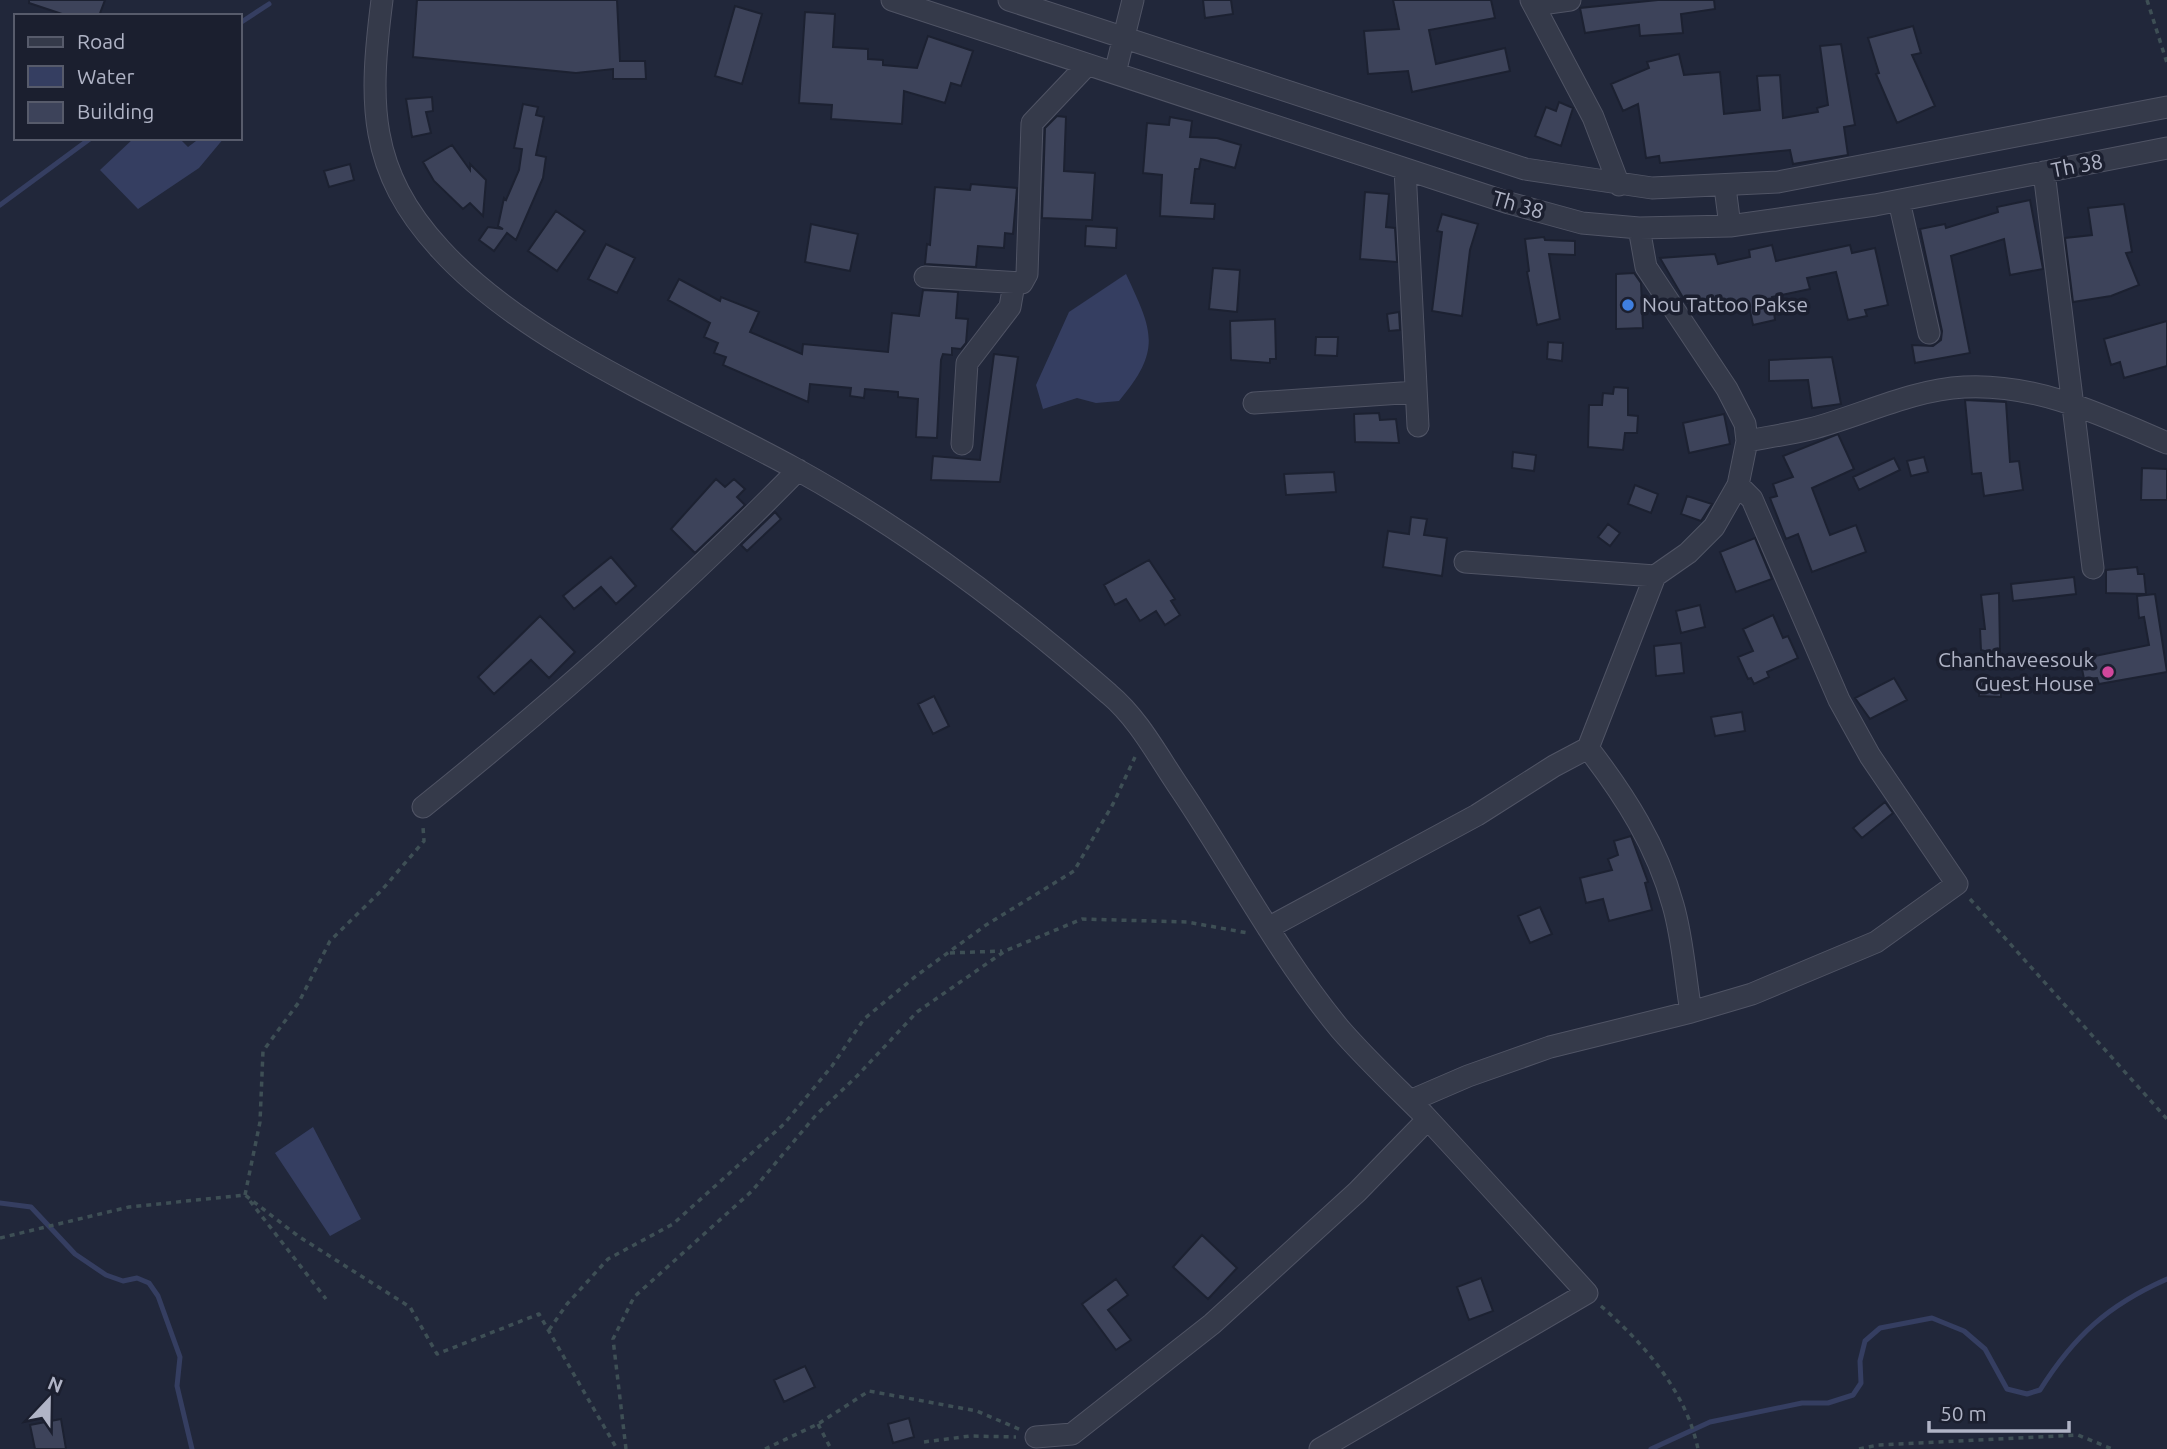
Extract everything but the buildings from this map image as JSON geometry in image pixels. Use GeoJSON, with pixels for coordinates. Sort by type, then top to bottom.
{"type":"FeatureCollection","features":[{"type":"Feature","properties":{"kind":"street"},"geometry":{"type":"LineString","coordinates":[[382,0],[375,54],[374,108],[381,151],[402,199],[439,249],[482,289],[543,332],[798,470],[886,523],[988,594],[1114,698],[1145,736],[1240,879],[1268,928],[1340,1029],[1587,1293],[1320,1449]]}},
{"type":"Feature","properties":{"kind":"street","name":"Th 38"},"geometry":{"type":"LineString","coordinates":[[892,0],[1405,169],[1583,223],[1639,228],[1730,226],[1899,201],[2167,148]]}},
{"type":"Feature","properties":{"kind":"street","name":"Th 38"},"geometry":{"type":"LineString","coordinates":[[1009,0],[1525,169],[1619,185],[1652,188],[1725,187],[1778,182],[2167,107]]}},
{"type":"Feature","properties":{"kind":"street"},"geometry":{"type":"LineString","coordinates":[[1115,74],[1133,0]]}},
{"type":"Feature","properties":{"kind":"street"},"geometry":{"type":"LineString","coordinates":[[1570,0],[1533,3],[1593,117],[1619,185]]}},
{"type":"Feature","properties":{"kind":"street"},"geometry":{"type":"LineString","coordinates":[[925,277],[1022,283],[1027,274],[1032,123],[1087,65]]}},
{"type":"Feature","properties":{"kind":"street"},"geometry":{"type":"LineString","coordinates":[[1405,169],[1418,426]]}},
{"type":"Feature","properties":{"kind":"street"},"geometry":{"type":"LineString","coordinates":[[2044,173],[2093,568]]}},
{"type":"Feature","properties":{"kind":"street"},"geometry":{"type":"LineString","coordinates":[[1725,187],[1730,226]]}},
{"type":"Feature","properties":{"kind":"street"},"geometry":{"type":"LineString","coordinates":[[1899,201],[1929,333]]}},
{"type":"Feature","properties":{"kind":"street"},"geometry":{"type":"LineString","coordinates":[[1268,928],[1477,816],[1554,766],[1588,748],[1655,576],[1688,553],[1714,527],[1738,485],[1747,441],[1745,424],[1727,389],[1646,267],[1639,228]]}},
{"type":"Feature","properties":{"kind":"street"},"geometry":{"type":"LineString","coordinates":[[962,444],[967,363],[1010,307],[1014,284]]}},
{"type":"Feature","properties":{"kind":"street"},"geometry":{"type":"LineString","coordinates":[[1747,441],[1810,429],[1897,400],[1963,387],[2007,388],[2074,403],[2167,443]]}},
{"type":"Feature","properties":{"kind":"street"},"geometry":{"type":"LineString","coordinates":[[1254,402],[1416,392]]}},
{"type":"Feature","properties":{"kind":"street"},"geometry":{"type":"LineString","coordinates":[[423,807],[529,722],[723,546],[798,470]]}},
{"type":"Feature","properties":{"kind":"street"},"geometry":{"type":"LineString","coordinates":[[1410,1101],[1468,1076],[1550,1047],[1691,1012],[1752,993],[1876,942],[1956,884],[1870,756],[1839,700],[1752,499],[1738,485]]}},
{"type":"Feature","properties":{"kind":"street"},"geometry":{"type":"LineString","coordinates":[[1465,562],[1655,576]]}},
{"type":"Feature","properties":{"kind":"street"},"geometry":{"type":"LineString","coordinates":[[1588,748],[1621,791],[1660,866],[1674,906],[1691,1012]]}},
{"type":"Feature","properties":{"kind":"street"},"geometry":{"type":"LineString","coordinates":[[1035,1437],[1072,1434],[1212,1324],[1357,1192],[1427,1119]]}},
{"type":"Feature","properties":{"kind":"path"},"geometry":{"type":"LineString","coordinates":[[2147,0],[2167,63]]}},
{"type":"Feature","properties":{"kind":"path"},"geometry":{"type":"LineString","coordinates":[[549,1330],[567,1304],[608,1259],[673,1224],[783,1124],[832,1066],[864,1019],[948,953],[1074,871],[1114,804],[1145,736]]}},
{"type":"Feature","properties":{"kind":"path"},"geometry":{"type":"LineString","coordinates":[[326,1299],[245,1195],[260,1122],[263,1051],[299,1002],[330,941],[380,891],[424,841],[423,807]]}},
{"type":"Feature","properties":{"kind":"path"},"geometry":{"type":"LineString","coordinates":[[1956,884],[2167,1119]]}},
{"type":"Feature","properties":{"kind":"path"},"geometry":{"type":"LineString","coordinates":[[626,1449],[612,1339],[634,1297],[752,1191],[816,1115],[917,1012],[1005,951],[1082,919],[1187,922],[1246,934],[1268,928]]}},
{"type":"Feature","properties":{"kind":"path"},"geometry":{"type":"LineString","coordinates":[[948,953],[1005,951]]}},
{"type":"Feature","properties":{"kind":"path"},"geometry":{"type":"LineString","coordinates":[[0,1238],[130,1207],[245,1195],[298,1236],[410,1307],[437,1354],[540,1314],[617,1449]]}},
{"type":"Feature","properties":{"kind":"path"},"geometry":{"type":"LineString","coordinates":[[1587,1293],[1656,1362],[1689,1416],[1698,1449]]}},
{"type":"Feature","properties":{"kind":"path"},"geometry":{"type":"LineString","coordinates":[[765,1449],[818,1424],[869,1391],[977,1411],[1035,1437]]}},
{"type":"Feature","properties":{"kind":"path"},"geometry":{"type":"LineString","coordinates":[[818,1424],[831,1449]]}},
{"type":"Feature","properties":{"kind":"path"},"geometry":{"type":"LineString","coordinates":[[1859,1449],[1878,1445],[2078,1435],[2112,1449]]}},
{"type":"Feature","properties":{"kind":"path"},"geometry":{"type":"LineString","coordinates":[[924,1442],[971,1436],[1035,1437]]}},
{"type":"Feature","properties":{"kind":"water"},"geometry":{"type":"Polygon","coordinates":[[[132,140],[181,140],[188,147],[197,140],[222,140],[199,168],[138,209],[100,170],[132,140]]]}},
{"type":"Feature","properties":{"kind":"water"},"geometry":{"type":"Polygon","coordinates":[[[1126,274],[1142,310],[1149,339],[1142,367],[1133,383],[1119,401],[1096,403],[1077,398],[1043,409],[1036,385],[1069,312],[1126,274]]]}},
{"type":"Feature","properties":{"kind":"water"},"geometry":{"type":"Polygon","coordinates":[[[313,1127],[361,1219],[330,1236],[275,1153],[313,1127]]]}},
{"type":"Feature","properties":{"kind":"waterway"},"geometry":{"type":"LineString","coordinates":[[242,22],[269,4]]}},
{"type":"Feature","properties":{"kind":"waterway"},"geometry":{"type":"LineString","coordinates":[[0,205],[88,140]]}},
{"type":"Feature","properties":{"kind":"waterway"},"geometry":{"type":"LineString","coordinates":[[0,1203],[31,1207],[75,1254],[106,1275],[123,1281],[137,1278],[149,1283],[158,1296],[180,1357],[177,1386],[192,1449]]}},
{"type":"Feature","properties":{"kind":"waterway"},"geometry":{"type":"LineString","coordinates":[[1651,1449],[1710,1422],[1802,1403],[1828,1403],[1853,1395],[1861,1383],[1860,1361],[1865,1341],[1880,1328],[1932,1318],[1964,1331],[1985,1349],[2007,1389],[2027,1394],[2040,1390],[2066,1354],[2094,1324],[2127,1300],[2167,1279]]}},
{"type":"Feature","properties":{"kind":"place","name":"Nou Tattoo Pakse"},"geometry":{"type":"Point","coordinates":[1628,305]}},
{"type":"Feature","properties":{"kind":"place","name":"Chanthaveesouk Guest House"},"geometry":{"type":"Point","coordinates":[2108,672]}}]}
